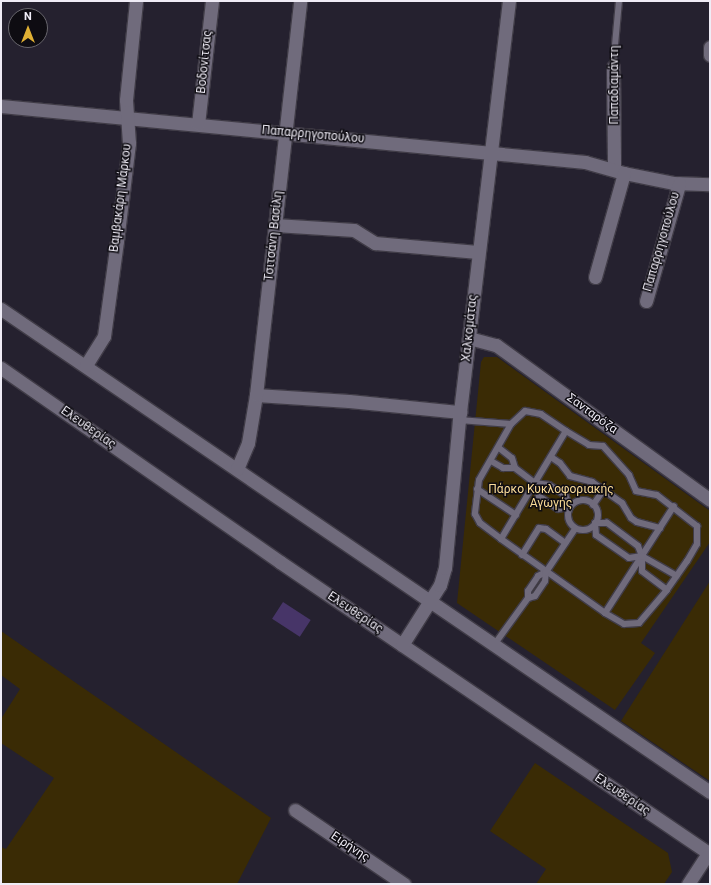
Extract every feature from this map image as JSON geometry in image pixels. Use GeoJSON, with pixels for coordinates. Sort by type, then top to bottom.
{"type":"FeatureCollection","features":[{"type":"Feature","properties":{"kind":"street","name":"Βαμβακάρη Μάρκου"},"geometry":{"type":"LineString","coordinates":[[86,365],[104,336],[128,143],[126,117],[136,1]]}},
{"type":"Feature","properties":{"kind":"street","name":"Βοδονίτσας"},"geometry":{"type":"LineString","coordinates":[[198,124],[212,1]]}},
{"type":"Feature","properties":{"kind":"street","name":"Τσιτσάνη Βασίλη"},"geometry":{"type":"LineString","coordinates":[[238,469],[248,443],[256,395],[300,1]]}},
{"type":"Feature","properties":{"kind":"street","name":"Χαλκομάτας"},"geometry":{"type":"LineString","coordinates":[[402,645],[440,585],[445,568],[478,252],[509,1]]}},
{"type":"Feature","properties":{"kind":"street"},"geometry":{"type":"LineString","coordinates":[[710,47],[710,55]]}},
{"type":"Feature","properties":{"kind":"street","name":"Παπαδιαμάντη"},"geometry":{"type":"LineString","coordinates":[[613,66],[619,172]]}},
{"type":"Feature","properties":{"kind":"street","name":"Παπαρρηγοπούλου"},"geometry":{"type":"LineString","coordinates":[[1,106],[586,162],[619,172],[679,184],[710,184]]}},
{"type":"Feature","properties":{"kind":"street"},"geometry":{"type":"LineString","coordinates":[[595,277],[619,172]]}},
{"type":"Feature","properties":{"kind":"street","name":"Παπαρρηγοπούλου"},"geometry":{"type":"LineString","coordinates":[[646,301],[679,184]]}},
{"type":"Feature","properties":{"kind":"street"},"geometry":{"type":"LineString","coordinates":[[275,225],[354,230],[375,243],[478,252]]}},
{"type":"Feature","properties":{"kind":"street"},"geometry":{"type":"LineString","coordinates":[[1,309],[86,365],[429,602],[710,792]]}},
{"type":"Feature","properties":{"kind":"street","name":"Σανταρόζα"},"geometry":{"type":"LineString","coordinates":[[469,338],[496,345],[710,500]]}},
{"type":"Feature","properties":{"kind":"street","name":"Ελευθερίας"},"geometry":{"type":"LineString","coordinates":[[1,368],[402,645],[709,854]]}},
{"type":"Feature","properties":{"kind":"street"},"geometry":{"type":"LineString","coordinates":[[256,395],[349,400],[460,416]]}},
{"type":"Feature","properties":{"kind":"street","name":"Ειρήνης"},"geometry":{"type":"LineString","coordinates":[[295,810],[404,884]]}},
{"type":"Feature","properties":{"kind":"street"},"geometry":{"type":"LineString","coordinates":[[688,884],[709,854]]}},
{"type":"Feature","properties":{"kind":"lane","name":"Παπαδιαμάντη"},"geometry":{"type":"LineString","coordinates":[[613,66],[619,1]]}},
{"type":"Feature","properties":{"kind":"lane"},"geometry":{"type":"LineString","coordinates":[[533,410],[566,431],[589,445],[603,446],[614,461],[629,475],[636,491],[657,495],[674,506],[697,526],[697,544],[667,590],[639,623],[624,624],[605,613],[522,555],[480,523],[475,514],[476,489],[511,424],[525,411],[533,410]]}},
{"type":"Feature","properties":{"kind":"lane"},"geometry":{"type":"LineString","coordinates":[[460,416],[511,424]]}},
{"type":"Feature","properties":{"kind":"lane"},"geometry":{"type":"LineString","coordinates":[[501,539],[566,431]]}},
{"type":"Feature","properties":{"kind":"lane"},"geometry":{"type":"LineString","coordinates":[[499,448],[512,458],[515,468],[535,483],[549,485],[565,495],[570,507],[569,520],[575,529]]}},
{"type":"Feature","properties":{"kind":"lane"},"geometry":{"type":"LineString","coordinates":[[551,457],[560,463],[570,476],[592,482],[602,492],[622,504],[630,518],[637,522],[660,528]]}},
{"type":"Feature","properties":{"kind":"lane"},"geometry":{"type":"LineString","coordinates":[[491,461],[503,468],[515,468]]}},
{"type":"Feature","properties":{"kind":"lane"},"geometry":{"type":"LineString","coordinates":[[535,483],[539,496],[558,509],[570,507],[580,501],[593,505],[597,513],[595,522],[596,535],[629,558],[642,556],[677,576]]}},
{"type":"Feature","properties":{"kind":"lane"},"geometry":{"type":"LineString","coordinates":[[476,489],[516,515]]}},
{"type":"Feature","properties":{"kind":"lane"},"geometry":{"type":"LineString","coordinates":[[593,505],[602,492]]}},
{"type":"Feature","properties":{"kind":"lane"},"geometry":{"type":"LineString","coordinates":[[605,613],[674,506]]}},
{"type":"Feature","properties":{"kind":"lane"},"geometry":{"type":"LineString","coordinates":[[575,529],[585,530],[595,522],[607,523],[638,546],[642,556],[642,571],[667,590]]}},
{"type":"Feature","properties":{"kind":"lane"},"geometry":{"type":"LineString","coordinates":[[522,555],[539,528],[546,529],[565,543]]}},
{"type":"Feature","properties":{"kind":"lane"},"geometry":{"type":"LineString","coordinates":[[494,645],[528,598],[535,596],[545,582],[546,572],[575,529]]}},
{"type":"Feature","properties":{"kind":"green space","name":"Πάρκο Κυκλοφοριακής Αγωγής"},"geometry":{"type":"Polygon","coordinates":[[[484,357],[497,357],[710,511],[710,542],[641,643],[655,653],[615,710],[457,603],[481,362],[484,357]]]}},
{"type":"Feature","properties":{"kind":"green space"},"geometry":{"type":"Polygon","coordinates":[[[710,581],[710,781],[621,721],[710,581]]]}},
{"type":"Feature","properties":{"kind":"green space"},"geometry":{"type":"Polygon","coordinates":[[[1,631],[271,818],[237,884],[1,884],[1,847],[6,849],[54,778],[1,743],[1,719],[20,689],[1,675],[1,631]]]}},
{"type":"Feature","properties":{"kind":"green space"},"geometry":{"type":"Polygon","coordinates":[[[535,763],[668,853],[672,872],[664,884],[536,884],[546,869],[490,831],[535,763]]]}},
{"type":"Feature","properties":{"kind":"building"},"geometry":{"type":"Polygon","coordinates":[[[283,602],[311,620],[300,637],[272,619],[283,602]]]}}]}
